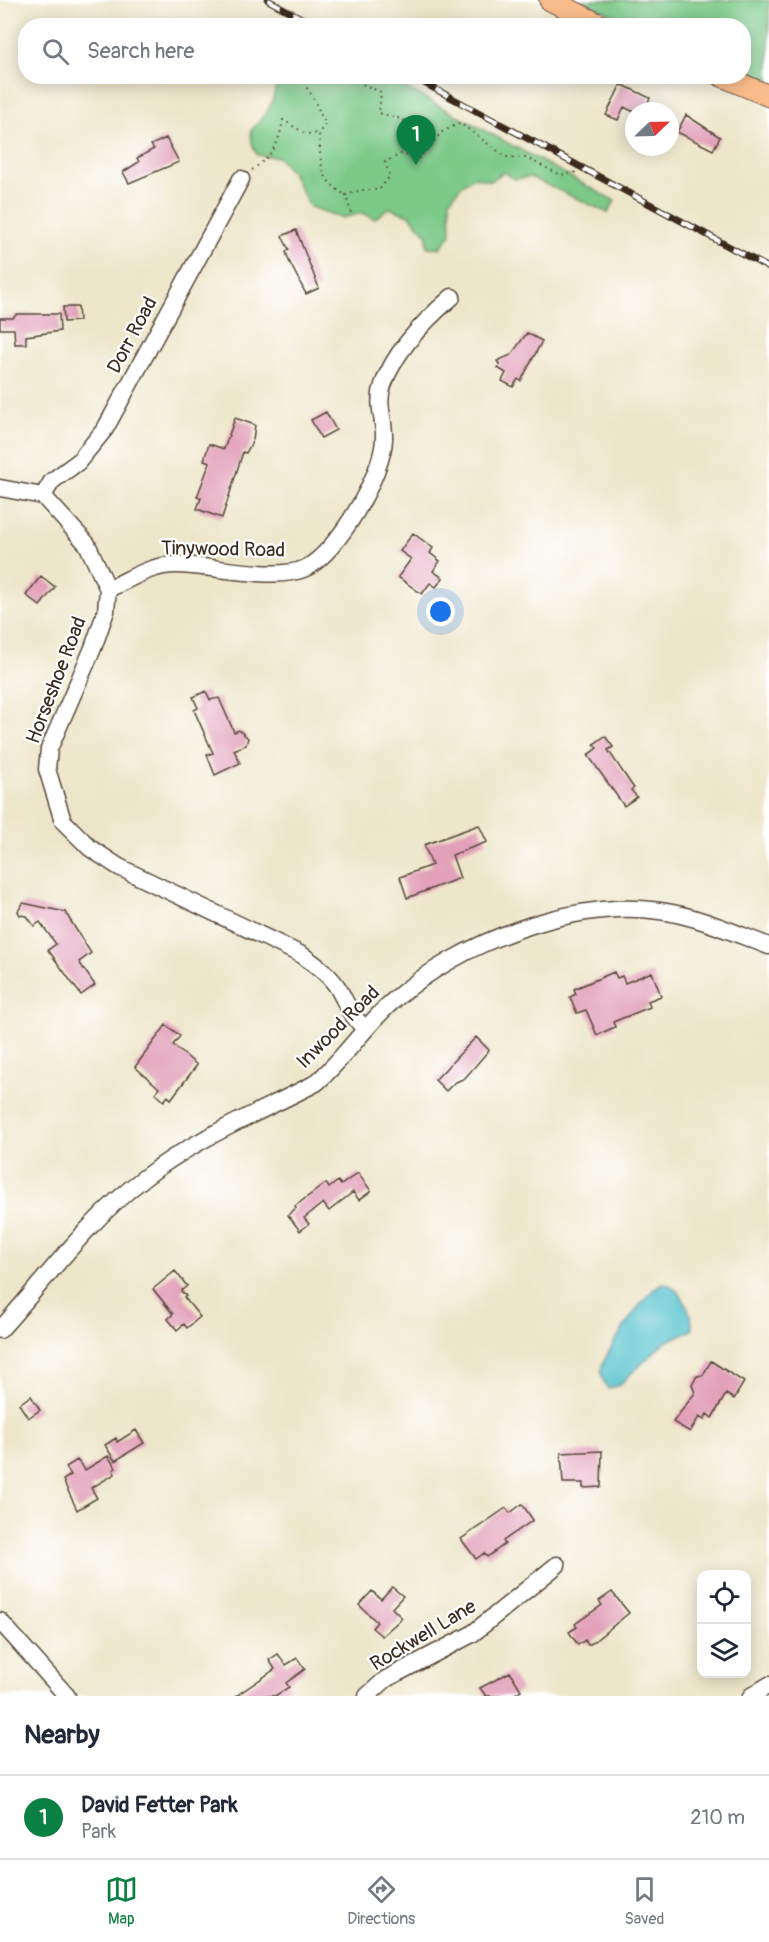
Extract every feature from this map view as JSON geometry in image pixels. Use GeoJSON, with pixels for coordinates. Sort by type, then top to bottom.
{"type":"FeatureCollection","features":[{"type":"Feature","properties":{"kind":"main road"},"geometry":{"type":"LineString","coordinates":[[550,0],[586,18]]}},
{"type":"Feature","properties":{"kind":"main road"},"geometry":{"type":"LineString","coordinates":[[741,84],[769,96]]}},
{"type":"Feature","properties":{"kind":"street","name":"Dorr Road"},"geometry":{"type":"LineString","coordinates":[[43,496],[52,482],[78,462],[105,429],[241,179]]}},
{"type":"Feature","properties":{"kind":"street","name":"Tinywood Road"},"geometry":{"type":"LineString","coordinates":[[108,589],[151,568],[175,565],[273,573],[304,569],[317,561],[360,504],[378,471],[384,439],[379,402],[387,376],[396,358],[420,329],[452,297]]}},
{"type":"Feature","properties":{"kind":"street"},"geometry":{"type":"LineString","coordinates":[[0,488],[43,496],[87,544],[108,589]]}},
{"type":"Feature","properties":{"kind":"street","name":"Horseshoe Road"},"geometry":{"type":"LineString","coordinates":[[108,589],[106,610],[93,648],[50,749],[47,769],[63,821],[90,848],[119,867],[302,955],[316,964],[338,987],[354,1019],[365,1028]]}},
{"type":"Feature","properties":{"kind":"street","name":"Inwood Road"},"geometry":{"type":"LineString","coordinates":[[0,1330],[66,1252],[143,1178],[215,1133],[316,1083],[329,1072],[365,1028],[418,980],[505,934],[552,919],[602,912],[659,911],[705,922],[769,946]]}},
{"type":"Feature","properties":{"kind":"street","name":"Rockwell Lane"},"geometry":{"type":"LineString","coordinates":[[367,1696],[386,1680],[472,1634],[557,1565]]}},
{"type":"Feature","properties":{"kind":"street"},"geometry":{"type":"LineString","coordinates":[[0,1621],[67,1696]]}},
{"type":"Feature","properties":{"kind":"street"},"geometry":{"type":"LineString","coordinates":[[751,1696],[769,1685]]}},
{"type":"Feature","properties":{"kind":"path"},"geometry":{"type":"LineString","coordinates":[[308,84],[307,88],[318,103],[320,115],[326,123],[319,133],[322,171],[332,188],[346,195],[361,190],[379,190],[390,176],[386,162],[401,154],[418,158],[442,132],[460,123],[506,157],[526,158],[561,175],[578,172]]}},
{"type":"Feature","properties":{"kind":"path"},"geometry":{"type":"LineString","coordinates":[[363,84],[381,92],[379,113],[409,121],[420,128],[432,144]]}},
{"type":"Feature","properties":{"kind":"path"},"geometry":{"type":"LineString","coordinates":[[241,179],[267,160],[276,147],[282,120],[306,134],[319,133]]}},
{"type":"Feature","properties":{"kind":"path"},"geometry":{"type":"LineString","coordinates":[[346,195],[351,213]]}},
{"type":"Feature","properties":{"kind":"green space"},"geometry":{"type":"Polygon","coordinates":[[[580,0],[769,0],[769,84],[751,75],[751,18],[620,18],[580,0]]]}},
{"type":"Feature","properties":{"kind":"green space"},"geometry":{"type":"Polygon","coordinates":[[[399,84],[615,201],[608,213],[530,177],[514,179],[504,172],[491,181],[474,177],[461,186],[450,200],[451,234],[440,248],[427,247],[427,234],[409,215],[389,208],[374,219],[362,213],[342,218],[310,207],[292,173],[278,157],[257,155],[252,144],[251,130],[270,107],[275,85],[399,84]]]}},
{"type":"Feature","properties":{"kind":"water"},"geometry":{"type":"Polygon","coordinates":[[[663,1283],[675,1289],[684,1301],[688,1308],[692,1330],[665,1342],[619,1385],[608,1389],[601,1372],[606,1358],[648,1295],[663,1283]]]}},
{"type":"Feature","properties":{"kind":"building"},"geometry":{"type":"Polygon","coordinates":[[[621,84],[650,98],[648,102],[625,102],[625,108],[618,120],[606,115],[621,84]]]}},
{"type":"Feature","properties":{"kind":"building"},"geometry":{"type":"Polygon","coordinates":[[[686,115],[720,137],[713,150],[679,133],[686,115]]]}},
{"type":"Feature","properties":{"kind":"building"},"geometry":{"type":"Polygon","coordinates":[[[166,138],[179,162],[129,183],[123,172],[139,162],[137,158],[154,149],[151,145],[166,138]]]}},
{"type":"Feature","properties":{"kind":"building"},"geometry":{"type":"Polygon","coordinates":[[[296,230],[319,288],[306,294],[289,261],[286,252],[289,250],[282,236],[296,230]]]}},
{"type":"Feature","properties":{"kind":"building"},"geometry":{"type":"Polygon","coordinates":[[[63,307],[78,307],[79,321],[64,322],[63,307]]]}},
{"type":"Feature","properties":{"kind":"building"},"geometry":{"type":"Polygon","coordinates":[[[17,314],[59,314],[60,331],[26,336],[26,344],[15,344],[14,329],[0,329],[0,318],[13,318],[17,314]]]}},
{"type":"Feature","properties":{"kind":"building"},"geometry":{"type":"Polygon","coordinates":[[[527,333],[542,341],[521,381],[518,379],[513,387],[502,381],[506,373],[498,368],[500,365],[497,361],[511,355],[527,333]]]}},
{"type":"Feature","properties":{"kind":"building"},"geometry":{"type":"Polygon","coordinates":[[[326,412],[336,430],[321,438],[311,420],[326,412]]]}},
{"type":"Feature","properties":{"kind":"building"},"geometry":{"type":"Polygon","coordinates":[[[235,418],[255,425],[253,440],[246,453],[243,452],[222,518],[197,509],[201,498],[197,497],[210,462],[204,460],[209,444],[224,449],[235,418]]]}},
{"type":"Feature","properties":{"kind":"building"},"geometry":{"type":"Polygon","coordinates":[[[413,533],[433,548],[430,553],[440,561],[433,571],[443,578],[436,587],[430,583],[422,594],[398,577],[411,559],[400,551],[413,533]]]}},
{"type":"Feature","properties":{"kind":"building"},"geometry":{"type":"Polygon","coordinates":[[[41,576],[55,587],[40,606],[26,595],[41,576]]]}},
{"type":"Feature","properties":{"kind":"building"},"geometry":{"type":"Polygon","coordinates":[[[206,691],[210,700],[219,698],[234,732],[239,730],[248,738],[246,745],[234,750],[240,763],[215,775],[207,755],[213,753],[194,710],[198,708],[193,697],[206,691]]]}},
{"type":"Feature","properties":{"kind":"building"},"geometry":{"type":"Polygon","coordinates":[[[605,736],[613,747],[608,750],[634,788],[631,790],[637,797],[624,806],[588,755],[597,748],[594,744],[605,736]]]}},
{"type":"Feature","properties":{"kind":"building"},"geometry":{"type":"Polygon","coordinates":[[[479,825],[487,842],[452,855],[460,878],[407,898],[400,877],[432,865],[424,845],[479,825]]]}},
{"type":"Feature","properties":{"kind":"building"},"geometry":{"type":"Polygon","coordinates":[[[23,903],[65,912],[91,953],[79,962],[95,985],[81,995],[48,950],[56,944],[40,922],[34,926],[27,916],[20,915],[18,911],[23,903]]]}},
{"type":"Feature","properties":{"kind":"building"},"geometry":{"type":"Polygon","coordinates":[[[614,972],[617,978],[622,976],[625,983],[652,972],[661,996],[648,1001],[650,1007],[613,1022],[615,1027],[597,1035],[586,1010],[577,1013],[570,997],[576,994],[574,989],[614,972]]]}},
{"type":"Feature","properties":{"kind":"building"},"geometry":{"type":"Polygon","coordinates":[[[166,1025],[180,1036],[173,1045],[197,1065],[171,1099],[168,1096],[164,1101],[155,1093],[159,1088],[135,1067],[166,1025]]]}},
{"type":"Feature","properties":{"kind":"building"},"geometry":{"type":"Polygon","coordinates":[[[476,1037],[489,1050],[465,1078],[454,1083],[446,1091],[435,1080],[476,1037]]]}},
{"type":"Feature","properties":{"kind":"building"},"geometry":{"type":"Polygon","coordinates":[[[358,1173],[371,1191],[359,1200],[353,1192],[329,1211],[323,1203],[304,1218],[309,1224],[300,1231],[288,1215],[296,1208],[295,1206],[326,1183],[329,1188],[338,1181],[341,1185],[358,1173]]]}},
{"type":"Feature","properties":{"kind":"building"},"geometry":{"type":"Polygon","coordinates":[[[175,1271],[187,1286],[181,1291],[186,1296],[184,1297],[200,1317],[187,1328],[184,1324],[177,1330],[168,1319],[173,1314],[153,1289],[175,1271]]]}},
{"type":"Feature","properties":{"kind":"building"},"geometry":{"type":"Polygon","coordinates":[[[711,1361],[744,1382],[734,1399],[726,1394],[712,1418],[707,1414],[704,1420],[699,1417],[690,1432],[673,1422],[695,1393],[692,1385],[697,1376],[703,1375],[711,1361]]]}},
{"type":"Feature","properties":{"kind":"building"},"geometry":{"type":"Polygon","coordinates":[[[31,1396],[40,1410],[28,1418],[19,1404],[31,1396]]]}},
{"type":"Feature","properties":{"kind":"building"},"geometry":{"type":"Polygon","coordinates":[[[136,1430],[144,1443],[115,1461],[105,1445],[116,1438],[117,1442],[136,1430]]]}},
{"type":"Feature","properties":{"kind":"building"},"geometry":{"type":"Polygon","coordinates":[[[602,1451],[601,1487],[583,1488],[583,1483],[563,1483],[561,1453],[602,1451]]]}},
{"type":"Feature","properties":{"kind":"building"},"geometry":{"type":"Polygon","coordinates":[[[108,1456],[116,1468],[113,1470],[115,1474],[91,1488],[97,1498],[77,1510],[63,1480],[71,1475],[66,1467],[77,1460],[85,1470],[108,1456]]]}},
{"type":"Feature","properties":{"kind":"building"},"geometry":{"type":"Polygon","coordinates":[[[522,1504],[533,1520],[503,1541],[505,1544],[487,1557],[484,1553],[476,1559],[461,1539],[506,1508],[510,1513],[522,1504]]]}},
{"type":"Feature","properties":{"kind":"building"},"geometry":{"type":"Polygon","coordinates":[[[392,1587],[403,1596],[392,1608],[402,1618],[382,1636],[372,1628],[377,1622],[359,1605],[372,1591],[381,1599],[392,1587]]]}},
{"type":"Feature","properties":{"kind":"building"},"geometry":{"type":"Polygon","coordinates":[[[612,1592],[629,1613],[592,1643],[588,1645],[585,1640],[578,1645],[569,1632],[577,1627],[575,1624],[602,1605],[599,1601],[612,1592]]]}},
{"type":"Feature","properties":{"kind":"building"},"geometry":{"type":"Polygon","coordinates":[[[278,1654],[286,1665],[297,1658],[305,1669],[286,1683],[289,1687],[275,1696],[236,1696],[275,1669],[269,1660],[278,1654]]]}},
{"type":"Feature","properties":{"kind":"building"},"geometry":{"type":"Polygon","coordinates":[[[510,1672],[521,1690],[512,1696],[486,1696],[480,1688],[510,1672]]]}},
{"type":"Feature","properties":{"kind":"railway"},"geometry":{"type":"LineString","coordinates":[[268,0],[301,18]]}},
{"type":"Feature","properties":{"kind":"railway"},"geometry":{"type":"LineString","coordinates":[[426,84],[769,268]]}},
{"type":"Feature","properties":{"kind":"place","name":"David Fetter Park"},"geometry":{"type":"Point","coordinates":[416,165]}}]}
